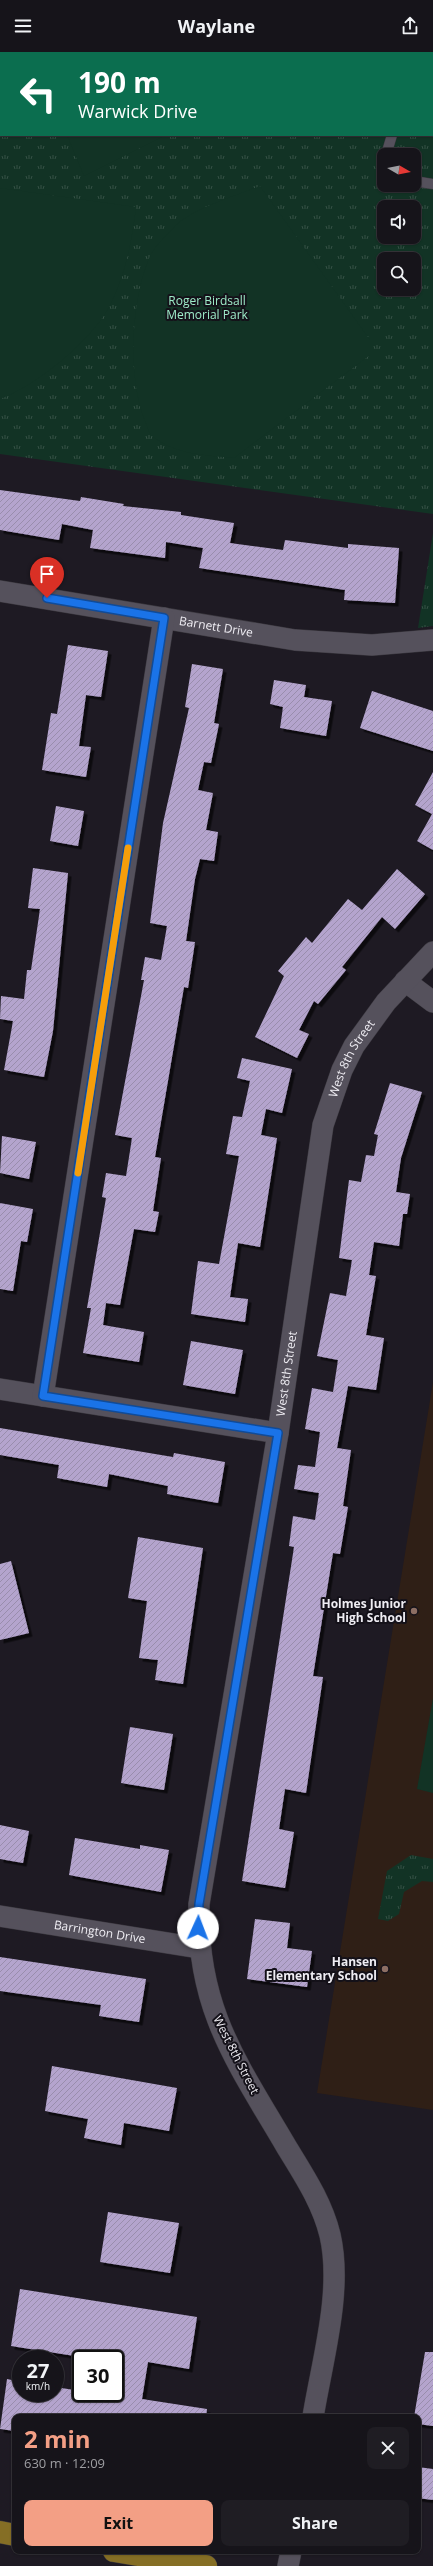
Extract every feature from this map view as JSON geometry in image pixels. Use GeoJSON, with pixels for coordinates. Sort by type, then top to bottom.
{"type":"FeatureCollection","features":[{"type":"Feature","properties":{"kind":"main road"},"geometry":{"type":"LineString","coordinates":[[0,2532],[12,2534]]}},
{"type":"Feature","properties":{"kind":"main road"},"geometry":{"type":"LineString","coordinates":[[132,2554],[206,2566]]}},
{"type":"Feature","properties":{"kind":"street","name":"Barnett Drive"},"geometry":{"type":"LineString","coordinates":[[0,591],[333,644],[406,644],[433,640]]}},
{"type":"Feature","properties":{"kind":"street"},"geometry":{"type":"LineString","coordinates":[[43,1396],[164,618]]}},
{"type":"Feature","properties":{"kind":"street","name":"West 8th Street"},"geometry":{"type":"LineString","coordinates":[[313,2414],[335,2276],[330,2235],[314,2194],[224,2037],[213,2011],[199,1948],[199,1904],[278,1433],[323,1125],[334,1090],[354,1046],[369,1023],[405,981],[433,952]]}},
{"type":"Feature","properties":{"kind":"street"},"geometry":{"type":"LineString","coordinates":[[405,981],[433,1002]]}},
{"type":"Feature","properties":{"kind":"street"},"geometry":{"type":"LineString","coordinates":[[0,1389],[278,1433]]}},
{"type":"Feature","properties":{"kind":"street","name":"Barrington Drive"},"geometry":{"type":"LineString","coordinates":[[0,1916],[199,1948]]}},
{"type":"Feature","properties":{"kind":"street"},"geometry":{"type":"LineString","coordinates":[[288,2566],[290,2554]]}},
{"type":"Feature","properties":{"kind":"lane"},"geometry":{"type":"LineString","coordinates":[[388,148],[392,136]]}},
{"type":"Feature","properties":{"kind":"lane"},"geometry":{"type":"LineString","coordinates":[[421,182],[433,184]]}},
{"type":"Feature","properties":{"kind":"shaded area"},"geometry":{"type":"Polygon","coordinates":[[[433,1382],[433,2110],[317,2093],[433,1382]]]}},
{"type":"Feature","properties":{"kind":"green space","name":"Roger Birdsall Memorial Park"},"geometry":{"type":"Polygon","coordinates":[[[0,136],[433,136],[433,514],[0,454],[0,136]]]}},
{"type":"Feature","properties":{"kind":"green space"},"geometry":{"type":"Polygon","coordinates":[[[67,136],[164,136],[84,176],[67,136]]]}},
{"type":"Feature","properties":{"kind":"green space"},"geometry":{"type":"Polygon","coordinates":[[[260,186],[370,340],[370,355],[234,458],[201,455],[170,447],[151,435],[139,403],[134,360],[134,337],[139,292],[144,272],[151,254],[159,243],[175,226],[183,220],[215,203],[260,186]]]}},
{"type":"Feature","properties":{"kind":"green space"},"geometry":{"type":"Polygon","coordinates":[[[0,188],[136,207],[130,246],[124,271],[115,295],[100,320],[76,348],[46,373],[30,384],[0,399],[0,188]]]}},
{"type":"Feature","properties":{"kind":"green space"},"geometry":{"type":"Polygon","coordinates":[[[433,533],[433,626],[418,628],[433,533]]]}},
{"type":"Feature","properties":{"kind":"green space"},"geometry":{"type":"Polygon","coordinates":[[[433,1698],[433,1793],[417,1789],[433,1698]]]}},
{"type":"Feature","properties":{"kind":"green space"},"geometry":{"type":"Polygon","coordinates":[[[411,1855],[433,1859],[433,1882],[422,1881],[404,1892],[399,1914],[388,1921],[378,1919],[387,1871],[411,1855]]]}},
{"type":"Feature","properties":{"kind":"building"},"geometry":{"type":"Polygon","coordinates":[[[0,490],[80,501],[81,497],[124,504],[123,506],[181,512],[181,515],[234,523],[230,543],[283,550],[285,540],[348,548],[348,544],[399,548],[395,603],[344,600],[345,590],[199,568],[203,548],[166,542],[165,558],[90,548],[93,530],[62,524],[59,540],[0,530],[0,490]]]}},
{"type":"Feature","properties":{"kind":"building"},"geometry":{"type":"Polygon","coordinates":[[[68,645],[108,651],[101,697],[86,695],[79,746],[91,747],[86,777],[42,770],[51,713],[57,714],[68,645]]]}},
{"type":"Feature","properties":{"kind":"building"},"geometry":{"type":"Polygon","coordinates":[[[192,664],[223,669],[214,723],[219,724],[211,763],[204,762],[198,790],[213,793],[206,830],[218,832],[214,861],[200,859],[195,879],[186,941],[195,942],[188,988],[184,987],[155,1157],[161,1158],[153,1211],[159,1212],[155,1232],[134,1229],[120,1305],[106,1303],[103,1325],[144,1332],[139,1362],[83,1353],[91,1308],[87,1308],[106,1198],[102,1197],[106,1173],[126,1176],[132,1138],[115,1135],[144,980],[141,980],[145,957],[161,960],[167,926],[150,923],[163,823],[189,708],[185,707],[192,664]]]}},
{"type":"Feature","properties":{"kind":"building"},"geometry":{"type":"Polygon","coordinates":[[[274,680],[306,685],[304,697],[332,701],[326,736],[280,728],[283,707],[270,704],[274,680]]]}},
{"type":"Feature","properties":{"kind":"building"},"geometry":{"type":"Polygon","coordinates":[[[372,691],[433,711],[433,751],[360,728],[372,691]]]}},
{"type":"Feature","properties":{"kind":"building"},"geometry":{"type":"Polygon","coordinates":[[[433,772],[433,850],[417,841],[432,814],[415,805],[433,772]]]}},
{"type":"Feature","properties":{"kind":"building"},"geometry":{"type":"Polygon","coordinates":[[[56,806],[84,811],[78,846],[50,841],[56,806]]]}},
{"type":"Feature","properties":{"kind":"building"},"geometry":{"type":"Polygon","coordinates":[[[33,868],[68,873],[53,1031],[44,1077],[4,1070],[13,1021],[0,1019],[1,996],[24,999],[27,970],[31,970],[40,909],[28,908],[33,868]]]}},
{"type":"Feature","properties":{"kind":"building"},"geometry":{"type":"Polygon","coordinates":[[[397,869],[425,894],[395,929],[382,917],[342,967],[346,970],[318,1004],[314,1001],[299,1030],[309,1034],[297,1058],[255,1037],[284,976],[278,971],[306,937],[312,943],[348,899],[362,910],[397,869]]]}},
{"type":"Feature","properties":{"kind":"building"},"geometry":{"type":"Polygon","coordinates":[[[242,1058],[292,1069],[282,1113],[266,1109],[261,1135],[277,1138],[260,1247],[238,1243],[230,1297],[248,1299],[245,1322],[191,1314],[198,1261],[219,1264],[239,1156],[226,1154],[233,1116],[242,1117],[250,1081],[237,1078],[242,1058]]]}},
{"type":"Feature","properties":{"kind":"building"},"geometry":{"type":"Polygon","coordinates":[[[390,1083],[422,1092],[401,1158],[396,1192],[410,1194],[407,1214],[403,1214],[399,1246],[374,1242],[369,1275],[376,1276],[366,1335],[384,1338],[376,1390],[348,1386],[337,1448],[351,1450],[343,1506],[348,1507],[340,1554],[333,1553],[313,1676],[323,1677],[306,1793],[285,1789],[279,1829],[294,1832],[285,1888],[242,1881],[294,1547],[289,1546],[293,1516],[315,1520],[319,1493],[294,1489],[298,1465],[315,1467],[320,1432],[305,1429],[312,1388],[333,1392],[338,1360],[317,1356],[330,1293],[346,1296],[352,1260],[339,1258],[349,1180],[361,1182],[366,1155],[374,1156],[378,1135],[374,1134],[390,1083]]]}},
{"type":"Feature","properties":{"kind":"building"},"geometry":{"type":"Polygon","coordinates":[[[2,1136],[36,1142],[29,1179],[0,1173],[2,1136]]]}},
{"type":"Feature","properties":{"kind":"building"},"geometry":{"type":"Polygon","coordinates":[[[0,1203],[33,1209],[27,1242],[21,1241],[13,1291],[0,1289],[0,1203]]]}},
{"type":"Feature","properties":{"kind":"building"},"geometry":{"type":"Polygon","coordinates":[[[191,1341],[243,1350],[235,1394],[183,1385],[191,1341]]]}},
{"type":"Feature","properties":{"kind":"building"},"geometry":{"type":"Polygon","coordinates":[[[0,1428],[173,1457],[174,1453],[225,1462],[218,1503],[167,1494],[168,1486],[109,1474],[107,1487],[57,1478],[59,1465],[0,1455],[0,1428]]]}},
{"type":"Feature","properties":{"kind":"building"},"geometry":{"type":"Polygon","coordinates":[[[138,1537],[203,1548],[183,1684],[155,1680],[158,1660],[139,1658],[147,1601],[128,1598],[138,1537]]]}},
{"type":"Feature","properties":{"kind":"building"},"geometry":{"type":"Polygon","coordinates":[[[11,1561],[29,1633],[0,1640],[0,1564],[11,1561]]]}},
{"type":"Feature","properties":{"kind":"building"},"geometry":{"type":"Polygon","coordinates":[[[130,1727],[173,1734],[164,1790],[121,1783],[130,1727]]]}},
{"type":"Feature","properties":{"kind":"building"},"geometry":{"type":"Polygon","coordinates":[[[0,1825],[29,1831],[23,1863],[0,1859],[0,1825]]]}},
{"type":"Feature","properties":{"kind":"building"},"geometry":{"type":"Polygon","coordinates":[[[75,1838],[140,1849],[140,1845],[169,1850],[161,1892],[69,1875],[75,1838]]]}},
{"type":"Feature","properties":{"kind":"building"},"geometry":{"type":"Polygon","coordinates":[[[255,1919],[290,1923],[287,1948],[312,1951],[307,1987],[247,1979],[255,1919]]]}},
{"type":"Feature","properties":{"kind":"building"},"geometry":{"type":"Polygon","coordinates":[[[0,1957],[146,1979],[139,2022],[99,2016],[101,2005],[0,1991],[0,1957]]]}},
{"type":"Feature","properties":{"kind":"building"},"geometry":{"type":"Polygon","coordinates":[[[52,2066],[177,2088],[169,2131],[124,2123],[121,2145],[84,2138],[88,2119],[45,2111],[52,2066]]]}},
{"type":"Feature","properties":{"kind":"building"},"geometry":{"type":"Polygon","coordinates":[[[108,2212],[179,2223],[170,2273],[100,2262],[108,2212]]]}},
{"type":"Feature","properties":{"kind":"building"},"geometry":{"type":"Polygon","coordinates":[[[20,2289],[197,2317],[189,2369],[148,2362],[142,2399],[207,2409],[206,2414],[12,2414],[12,2431],[0,2429],[7,2379],[12,2380],[12,2402],[64,2402],[64,2388],[72,2390],[72,2402],[124,2402],[124,2350],[72,2350],[72,2356],[64,2354],[64,2350],[37,2350],[11,2346],[20,2289]]]}},
{"type":"Feature","properties":{"kind":"building"},"geometry":{"type":"Polygon","coordinates":[[[425,2352],[433,2352],[433,2426],[421,2424],[421,2414],[415,2414],[425,2352]]]}},
{"type":"Feature","properties":{"kind":"building"},"geometry":{"type":"Polygon","coordinates":[[[421,2467],[433,2469],[433,2500],[421,2498],[421,2467]]]}},
{"type":"Feature","properties":{"kind":"slow traffic"},"geometry":{"type":"LineString","coordinates":[[78,1173],[128,848]]}},
{"type":"Feature","properties":{"kind":"place","name":"Holmes Junior High School"},"geometry":{"type":"Point","coordinates":[414,1611]}},
{"type":"Feature","properties":{"kind":"place","name":"Hansen Elementary School"},"geometry":{"type":"Point","coordinates":[385,1969]}},
{"type":"Feature","properties":{"kind":"route"},"geometry":{"type":"LineString","coordinates":[[47,598],[164,618],[43,1396],[278,1433],[199,1904],[198,1928]]}}]}
